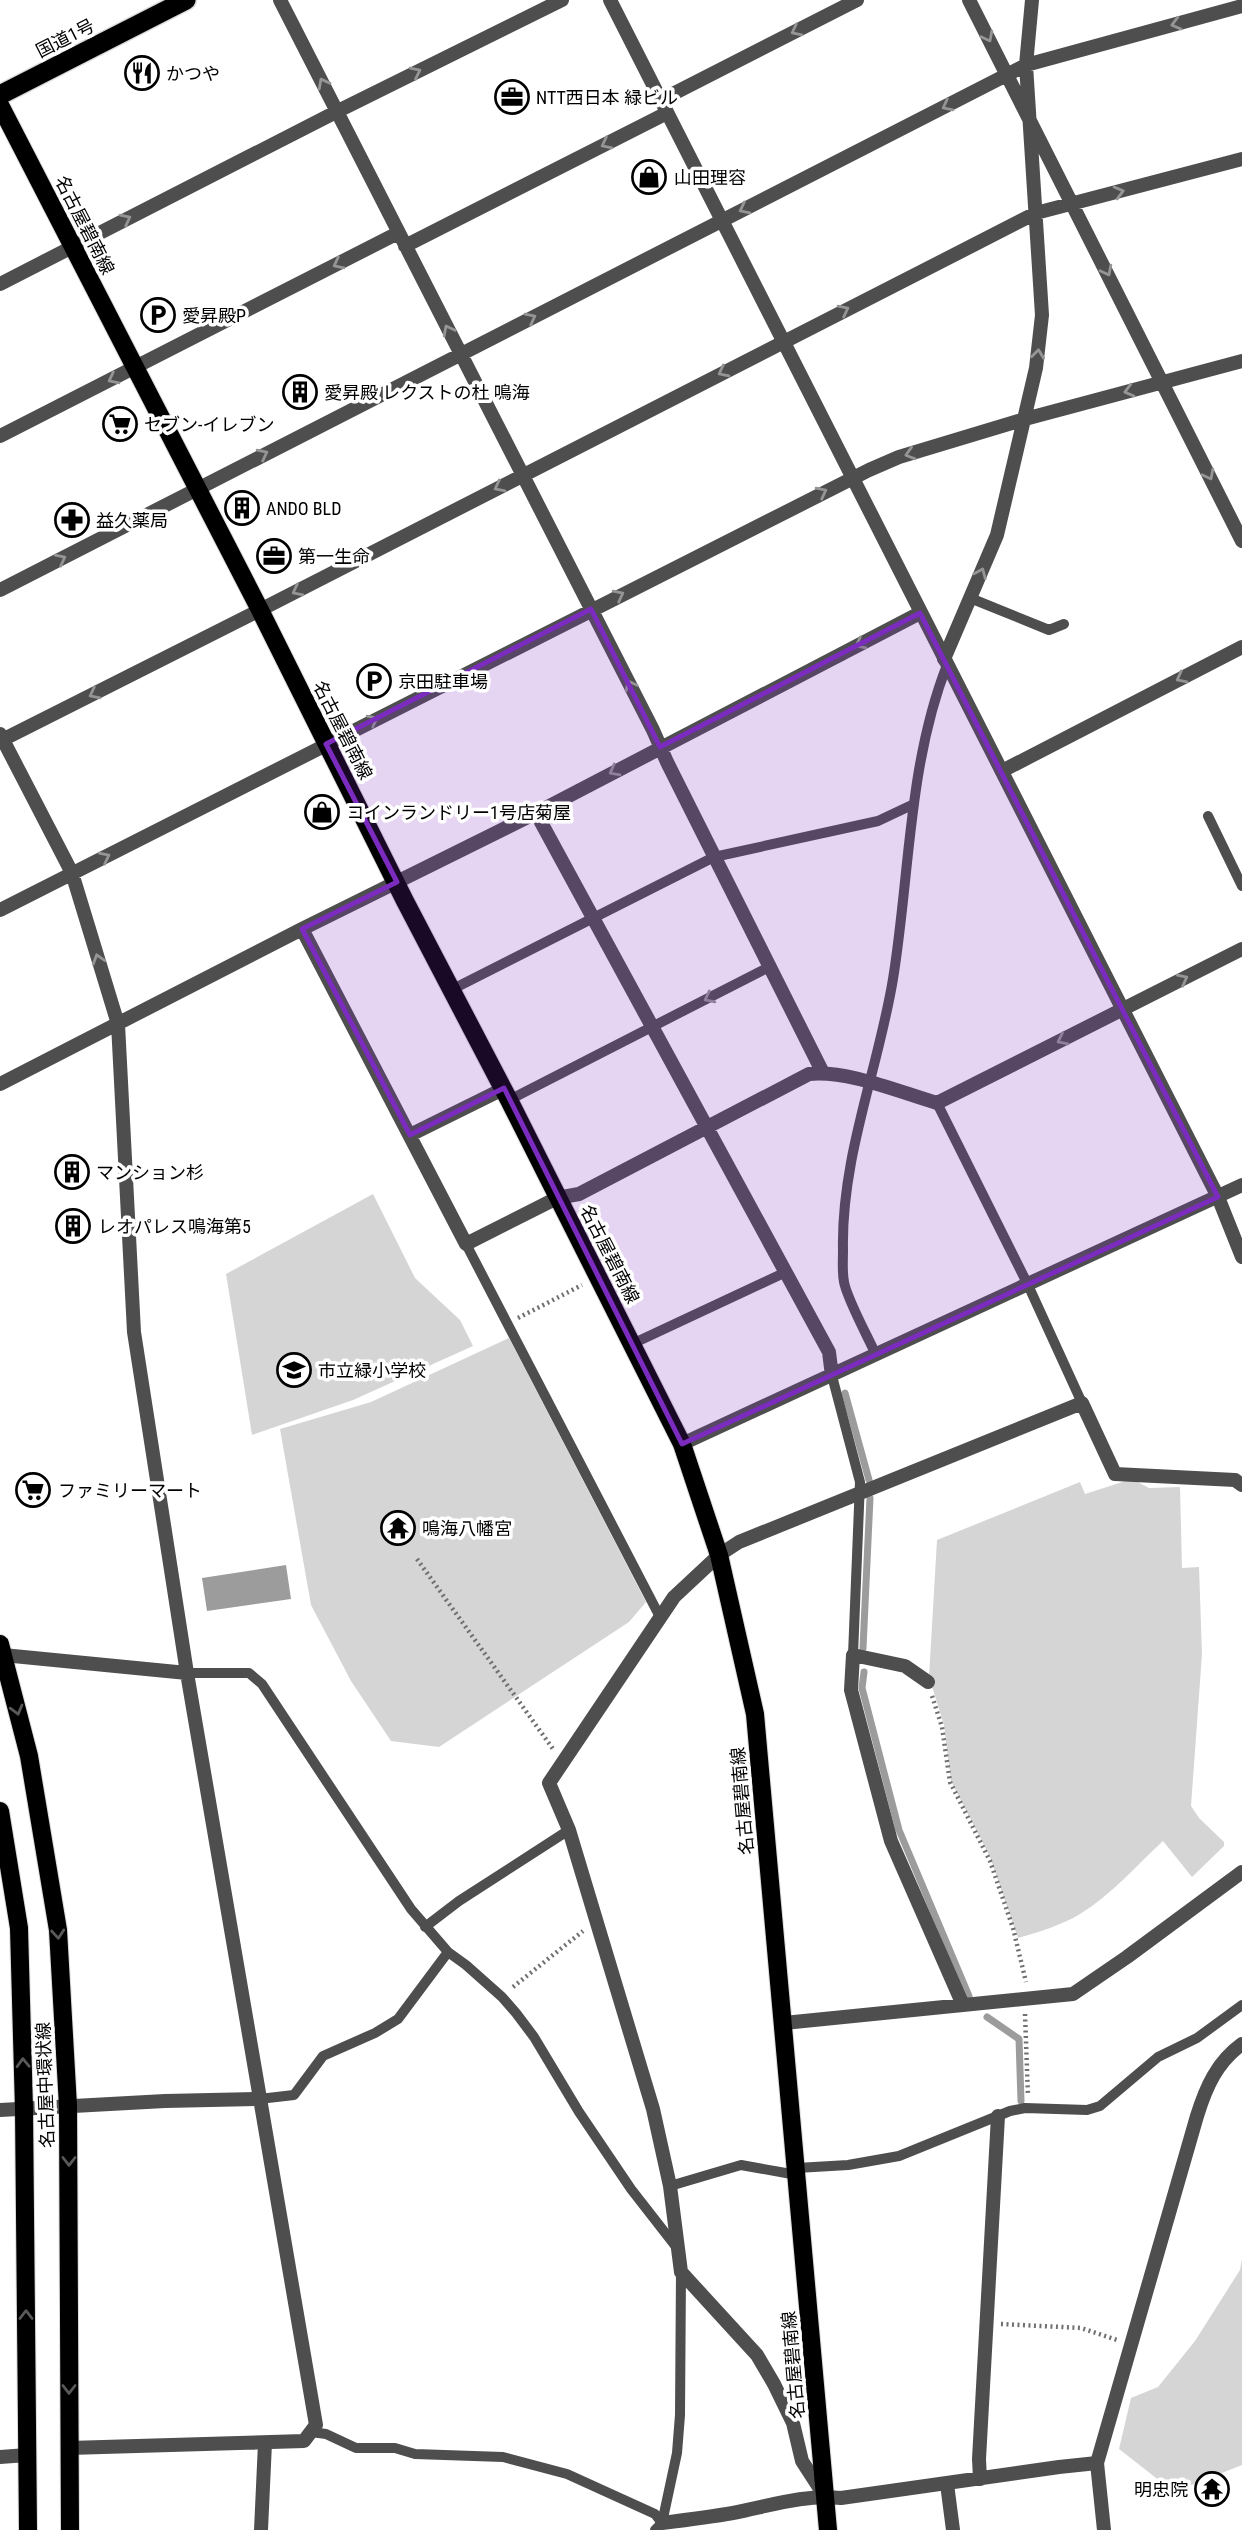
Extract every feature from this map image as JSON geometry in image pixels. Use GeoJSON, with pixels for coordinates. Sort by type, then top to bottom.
{"type":"FeatureCollection","features":[{"type":"Feature","properties":{"kind":"highway","name":"国道1号"},"geometry":{"type":"LineString","coordinates":[[0,95],[186,0]]}},
{"type":"Feature","properties":{"kind":"main road","name":"名古屋碧南線"},"geometry":{"type":"LineString","coordinates":[[0,105],[260,610],[682,1444],[719,1555],[755,1714],[828,2530]]}},
{"type":"Feature","properties":{"kind":"main road","name":"名古屋中環状線"},"geometry":{"type":"LineString","coordinates":[[1,1650],[29,1756],[58,1930],[68,2106],[70,2530]]}},
{"type":"Feature","properties":{"kind":"main road","name":"名古屋中環状線"},"geometry":{"type":"LineString","coordinates":[[0,1811],[19,1928],[24,2109],[28,2530]]}},
{"type":"Feature","properties":{"kind":"street"},"geometry":{"type":"LineString","coordinates":[[280,0],[591,609],[823,1073]]}},
{"type":"Feature","properties":{"kind":"street"},"geometry":{"type":"LineString","coordinates":[[0,284],[562,0]]}},
{"type":"Feature","properties":{"kind":"street"},"geometry":{"type":"LineString","coordinates":[[610,0],[1218,1197],[1242,1257]]}},
{"type":"Feature","properties":{"kind":"street"},"geometry":{"type":"LineString","coordinates":[[0,436],[136,367],[402,240],[664,106],[857,0]]}},
{"type":"Feature","properties":{"kind":"street"},"geometry":{"type":"LineString","coordinates":[[969,0],[1242,541]]}},
{"type":"Feature","properties":{"kind":"street"},"geometry":{"type":"LineString","coordinates":[[946,662],[997,535],[1036,368],[1042,315],[1026,65],[1032,0]]}},
{"type":"Feature","properties":{"kind":"street"},"geometry":{"type":"LineString","coordinates":[[0,590],[1026,65],[1242,6]]}},
{"type":"Feature","properties":{"kind":"street"},"geometry":{"type":"LineString","coordinates":[[69,2448],[304,2441],[316,2425],[187,1673],[134,1332],[118,1024],[72,873],[1,738],[260,610],[1036,213],[1242,159]]}},
{"type":"Feature","properties":{"kind":"street"},"geometry":{"type":"LineString","coordinates":[[0,910],[852,477],[899,457],[1025,419],[1242,361]]}},
{"type":"Feature","properties":{"kind":"street"},"geometry":{"type":"LineString","coordinates":[[0,1084],[536,813],[920,612]]}},
{"type":"Feature","properties":{"kind":"street"},"geometry":{"type":"LineString","coordinates":[[1002,771],[1242,647]]}},
{"type":"Feature","properties":{"kind":"street"},"geometry":{"type":"LineString","coordinates":[[536,813],[829,1352],[832,1376]]}},
{"type":"Feature","properties":{"kind":"street"},"geometry":{"type":"LineString","coordinates":[[302,929],[466,1244],[557,1198],[582,1192],[809,1074],[823,1073],[869,1083],[937,1103],[1242,949]]}},
{"type":"Feature","properties":{"kind":"street"},"geometry":{"type":"LineString","coordinates":[[410,1135],[506,1094]]}},
{"type":"Feature","properties":{"kind":"street"},"geometry":{"type":"LineString","coordinates":[[682,1444],[1242,1185]]}},
{"type":"Feature","properties":{"kind":"street"},"geometry":{"type":"LineString","coordinates":[[825,2496],[802,2461],[793,2423],[757,2356],[681,2272],[670,2186],[644,2074],[611,1975],[569,1830],[549,1783],[674,1597],[719,1555],[739,1542],[1082,1403],[1115,1474],[1234,1480],[1242,1485]]}},
{"type":"Feature","properties":{"kind":"street"},"geometry":{"type":"LineString","coordinates":[[1,1650],[187,1673]]}},
{"type":"Feature","properties":{"kind":"street"},"geometry":{"type":"LineString","coordinates":[[928,1682],[905,1666],[853,1655],[851,1690],[891,1841],[963,2005]]}},
{"type":"Feature","properties":{"kind":"street"},"geometry":{"type":"LineString","coordinates":[[784,2023],[1073,1994],[1242,1871]]}},
{"type":"Feature","properties":{"kind":"street"},"geometry":{"type":"LineString","coordinates":[[1104,2530],[1097,2463],[1130,2344],[1208,2082],[1242,2044]]}},
{"type":"Feature","properties":{"kind":"street"},"geometry":{"type":"LineString","coordinates":[[0,2110],[259,2098]]}},
{"type":"Feature","properties":{"kind":"street"},"geometry":{"type":"LineString","coordinates":[[980,2479],[998,2116]]}},
{"type":"Feature","properties":{"kind":"street"},"geometry":{"type":"LineString","coordinates":[[261,2530],[265,2443]]}},
{"type":"Feature","properties":{"kind":"street"},"geometry":{"type":"LineString","coordinates":[[0,2457],[27,2455]]}},
{"type":"Feature","properties":{"kind":"street"},"geometry":{"type":"LineString","coordinates":[[658,2526],[801,2498],[841,2498],[1097,2463]]}},
{"type":"Feature","properties":{"kind":"street"},"geometry":{"type":"LineString","coordinates":[[947,2484],[953,2530]]}},
{"type":"Feature","properties":{"kind":"lane"},"geometry":{"type":"LineString","coordinates":[[970,598],[1049,630],[1065,624]]}},
{"type":"Feature","properties":{"kind":"lane"},"geometry":{"type":"LineString","coordinates":[[876,1355],[844,1283],[844,1203],[855,1141],[884,1025],[893,977],[914,804],[946,662]]}},
{"type":"Feature","properties":{"kind":"lane"},"geometry":{"type":"LineString","coordinates":[[451,990],[714,857],[878,821],[914,804]]}},
{"type":"Feature","properties":{"kind":"lane"},"geometry":{"type":"LineString","coordinates":[[1208,816],[1242,886]]}},
{"type":"Feature","properties":{"kind":"lane"},"geometry":{"type":"LineString","coordinates":[[506,1094],[652,1028],[769,967]]}},
{"type":"Feature","properties":{"kind":"lane"},"geometry":{"type":"LineString","coordinates":[[937,1103],[1028,1285],[1082,1403]]}},
{"type":"Feature","properties":{"kind":"lane"},"geometry":{"type":"LineString","coordinates":[[466,1244],[660,1617]]}},
{"type":"Feature","properties":{"kind":"lane"},"geometry":{"type":"LineString","coordinates":[[632,1344],[786,1272]]}},
{"type":"Feature","properties":{"kind":"lane"},"geometry":{"type":"LineString","coordinates":[[832,1376],[861,1492],[853,1655]]}},
{"type":"Feature","properties":{"kind":"lane"},"geometry":{"type":"LineString","coordinates":[[187,1673],[250,1672],[262,1684],[411,1909],[449,1952],[502,1997],[534,2036],[579,2112],[631,2189],[678,2249]]}},
{"type":"Feature","properties":{"kind":"lane"},"geometry":{"type":"LineString","coordinates":[[425,1927],[459,1901],[569,1830]]}},
{"type":"Feature","properties":{"kind":"lane"},"geometry":{"type":"LineString","coordinates":[[259,2098],[294,2095],[323,2056],[398,2020],[449,1952]]}},
{"type":"Feature","properties":{"kind":"lane"},"geometry":{"type":"LineString","coordinates":[[670,2186],[741,2165],[797,2171],[899,2156],[1010,2110],[1087,2110],[1100,2106],[1158,2057],[1197,2038],[1242,2005]]}},
{"type":"Feature","properties":{"kind":"lane"},"geometry":{"type":"LineString","coordinates":[[658,2526],[677,2453],[680,2415],[681,2272]]}},
{"type":"Feature","properties":{"kind":"lane"},"geometry":{"type":"LineString","coordinates":[[311,2432],[326,2434],[356,2448],[395,2448],[415,2454],[503,2457],[567,2474],[655,2514],[658,2526]]}},
{"type":"Feature","properties":{"kind":"path"},"geometry":{"type":"LineString","coordinates":[[508,1324],[598,1277]]}},
{"type":"Feature","properties":{"kind":"path"},"geometry":{"type":"LineString","coordinates":[[417,1559],[563,1764]]}},
{"type":"Feature","properties":{"kind":"path"},"geometry":{"type":"LineString","coordinates":[[928,1682],[942,1727],[950,1782],[989,1861],[1013,1928],[1027,1998],[1028,2108]]}},
{"type":"Feature","properties":{"kind":"path"},"geometry":{"type":"LineString","coordinates":[[502,1997],[596,1921]]}},
{"type":"Feature","properties":{"kind":"path"},"geometry":{"type":"LineString","coordinates":[[986,2323],[1081,2328],[1130,2344]]}},
{"type":"Feature","properties":{"kind":"highlighted area"},"geometry":{"type":"Polygon","coordinates":[[[591,609],[660,747],[920,613],[1218,1197],[682,1444],[504,1088],[410,1135],[302,929],[397,882],[326,744],[591,609]]]}},
{"type":"Feature","properties":{"kind":"shaded area"},"geometry":{"type":"Polygon","coordinates":[[[373,1194],[415,1278],[460,1320],[473,1346],[353,1400],[252,1435],[226,1274],[373,1194]]]}},
{"type":"Feature","properties":{"kind":"shaded area"},"geometry":{"type":"Polygon","coordinates":[[[509,1338],[646,1602],[629,1622],[439,1747],[391,1741],[351,1681],[311,1605],[280,1429],[371,1402],[509,1338]]]}},
{"type":"Feature","properties":{"kind":"shaded area"},"geometry":{"type":"Polygon","coordinates":[[[1132,1479],[1149,1488],[1180,1487],[1182,1568],[1199,1567],[1202,1654],[1191,1806],[1199,1818],[1224,1842],[1224,1846],[1192,1877],[1163,1841],[1113,1889],[1080,1914],[1066,1922],[1018,1938],[990,1857],[951,1781],[944,1725],[929,1677],[937,1540],[1080,1482],[1085,1494],[1132,1479]]]}},
{"type":"Feature","properties":{"kind":"shaded area"},"geometry":{"type":"Polygon","coordinates":[[[286,1565],[291,1599],[207,1611],[202,1578],[286,1565]]]}},
{"type":"Feature","properties":{"kind":"shaded area"},"geometry":{"type":"Polygon","coordinates":[[[1242,2259],[1242,2465],[1174,2492],[1119,2449],[1131,2398],[1158,2387],[1195,2341],[1240,2270],[1242,2259]]]}},
{"type":"Feature","properties":{"kind":"waterway"},"geometry":{"type":"LineString","coordinates":[[845,1393],[869,1480]]}},
{"type":"Feature","properties":{"kind":"waterway"},"geometry":{"type":"LineString","coordinates":[[863,1648],[870,1498]]}},
{"type":"Feature","properties":{"kind":"waterway"},"geometry":{"type":"LineString","coordinates":[[864,1672],[862,1688],[899,1830],[969,1996]]}},
{"type":"Feature","properties":{"kind":"waterway"},"geometry":{"type":"LineString","coordinates":[[987,2017],[1019,2039],[1021,2101]]}},
{"type":"Feature","properties":{"kind":"place","name":"かつや"},"geometry":{"type":"Point","coordinates":[142,73]}},
{"type":"Feature","properties":{"kind":"place","name":"NTT西日本 緑ビル"},"geometry":{"type":"Point","coordinates":[512,97]}},
{"type":"Feature","properties":{"kind":"place","name":"山田理容"},"geometry":{"type":"Point","coordinates":[649,177]}},
{"type":"Feature","properties":{"kind":"place","name":"愛昇殿P"},"geometry":{"type":"Point","coordinates":[158,315]}},
{"type":"Feature","properties":{"kind":"place","name":"愛昇殿 レクストの杜 鳴海"},"geometry":{"type":"Point","coordinates":[300,392]}},
{"type":"Feature","properties":{"kind":"place","name":"セブン-イレブン"},"geometry":{"type":"Point","coordinates":[120,424]}},
{"type":"Feature","properties":{"kind":"place","name":"ANDO BLD"},"geometry":{"type":"Point","coordinates":[242,508]}},
{"type":"Feature","properties":{"kind":"place","name":"益久薬局"},"geometry":{"type":"Point","coordinates":[72,520]}},
{"type":"Feature","properties":{"kind":"place","name":"第一生命"},"geometry":{"type":"Point","coordinates":[274,556]}},
{"type":"Feature","properties":{"kind":"place","name":"京田駐車場"},"geometry":{"type":"Point","coordinates":[374,681]}},
{"type":"Feature","properties":{"kind":"place","name":"コインランドリー1号店菊屋"},"geometry":{"type":"Point","coordinates":[322,812]}},
{"type":"Feature","properties":{"kind":"place","name":"マンション杉"},"geometry":{"type":"Point","coordinates":[72,1172]}},
{"type":"Feature","properties":{"kind":"place","name":"レオパレス鳴海第5"},"geometry":{"type":"Point","coordinates":[73,1226]}},
{"type":"Feature","properties":{"kind":"place","name":"市立緑小学校"},"geometry":{"type":"Point","coordinates":[294,1370]}},
{"type":"Feature","properties":{"kind":"place","name":"ファミリーマート"},"geometry":{"type":"Point","coordinates":[33,1490]}},
{"type":"Feature","properties":{"kind":"place","name":"鳴海八幡宮"},"geometry":{"type":"Point","coordinates":[398,1528]}},
{"type":"Feature","properties":{"kind":"place","name":"明忠院"},"geometry":{"type":"Point","coordinates":[1212,2489]}}]}
